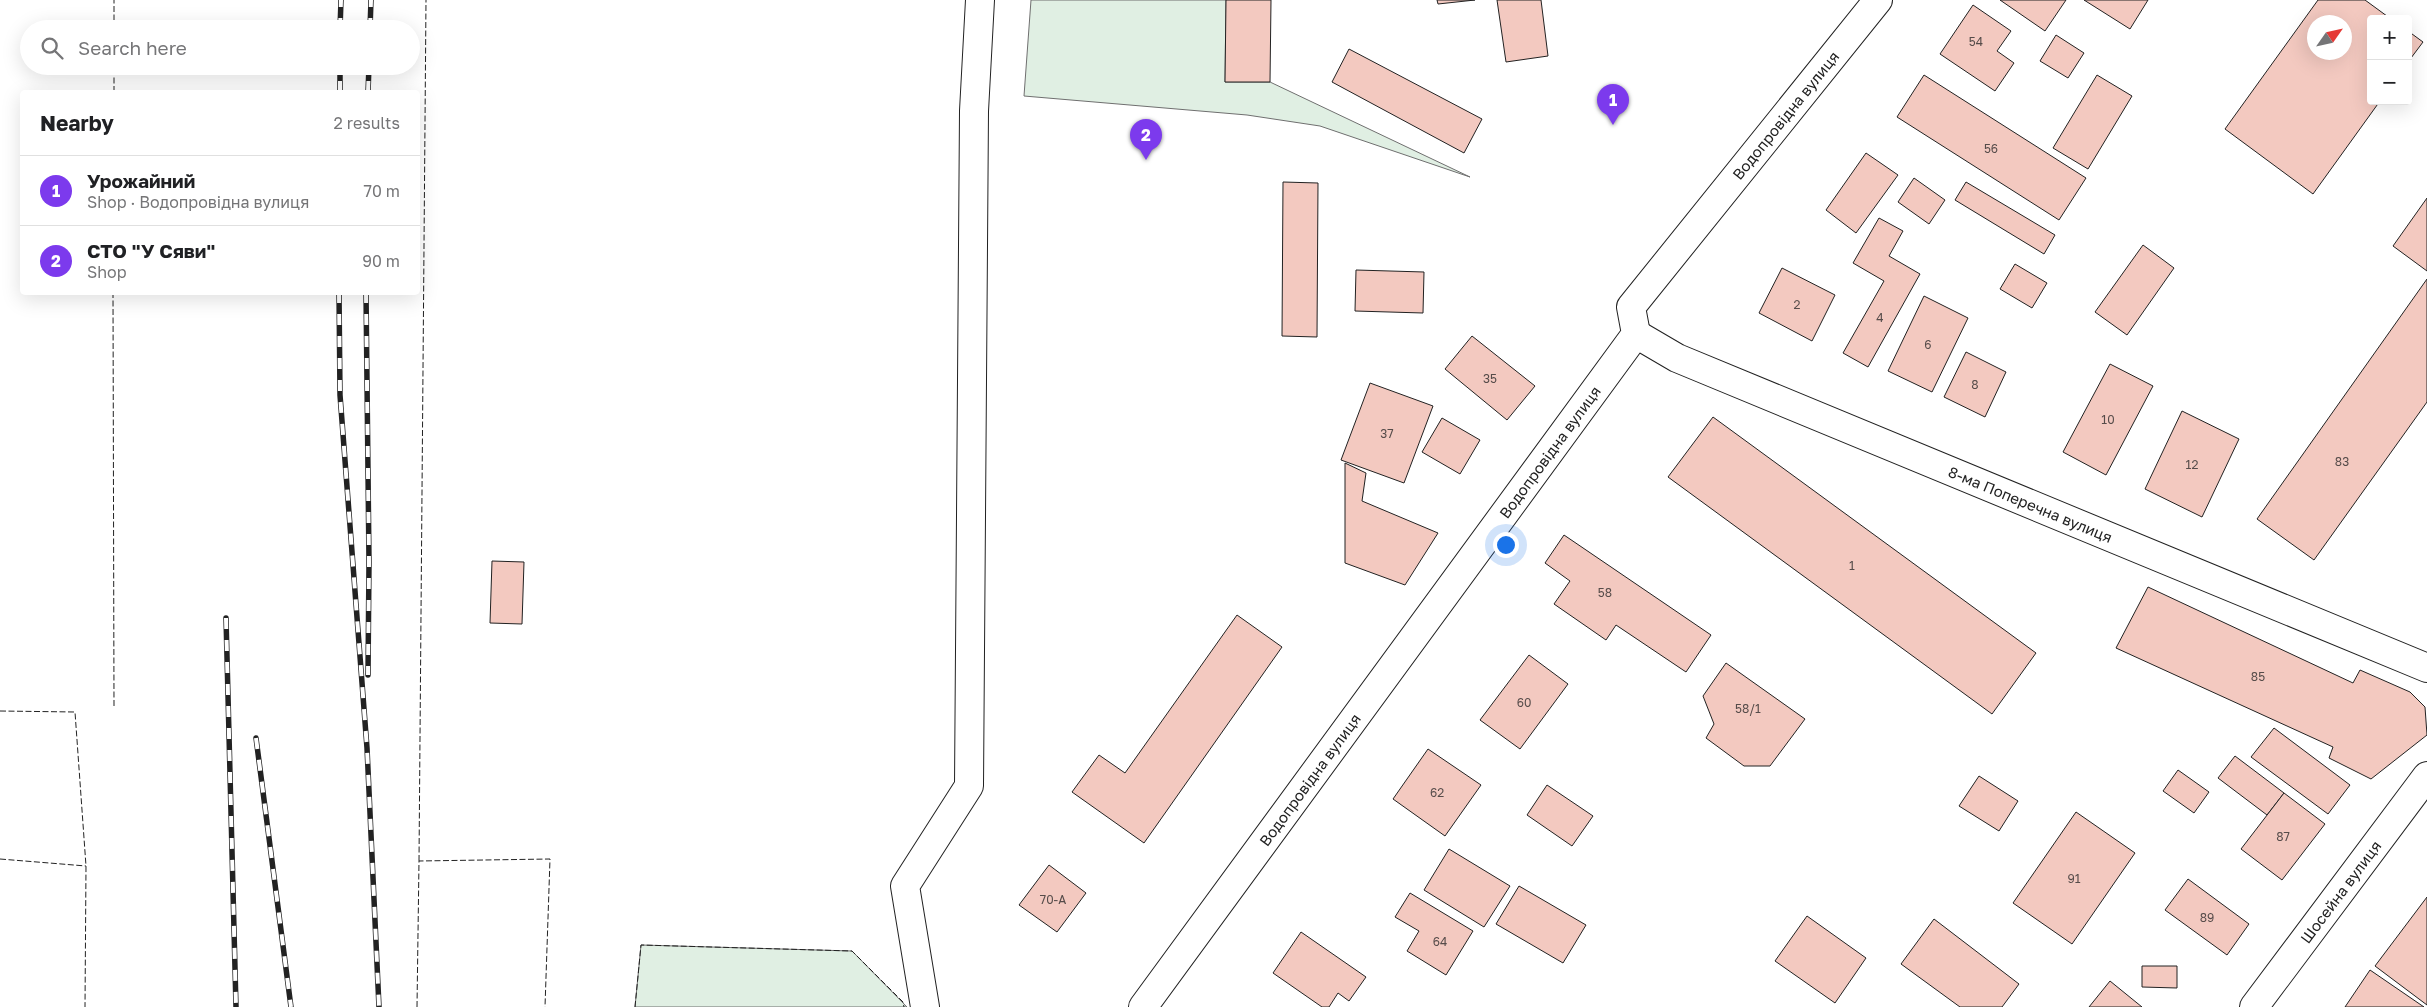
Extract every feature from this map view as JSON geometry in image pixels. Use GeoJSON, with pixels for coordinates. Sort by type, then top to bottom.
{"type":"FeatureCollection","features":[{"type":"Feature","properties":{"kind":"street"},"geometry":{"type":"LineString","coordinates":[[925,1007],[905,886],[969,786],[974,111],[980,0]]}},
{"type":"Feature","properties":{"kind":"street","name":"Водопровідна вулиця"},"geometry":{"type":"LineString","coordinates":[[1143,1007],[1636,334],[1631,307],[1878,0]]}},
{"type":"Feature","properties":{"kind":"street","name":"8-ма Поперечна вулиця"},"geometry":{"type":"LineString","coordinates":[[1636,334],[1686,362],[2427,668]]}},
{"type":"Feature","properties":{"kind":"street","name":"Шосейна вулиця"},"geometry":{"type":"LineString","coordinates":[[2254,1007],[2427,776]]}},
{"type":"Feature","properties":{"kind":"green space"},"geometry":{"type":"Polygon","coordinates":[[[1031,0],[1226,0],[1225,82],[1270,82],[1470,177],[1320,126],[1247,115],[1024,96],[1031,0]]]}},
{"type":"Feature","properties":{"kind":"green space"},"geometry":{"type":"Polygon","coordinates":[[[641,945],[852,951],[907,1007],[635,1007],[641,945]]]}},
{"type":"Feature","properties":{"kind":"building"},"geometry":{"type":"Polygon","coordinates":[[[1226,0],[1271,0],[1270,82],[1225,82],[1226,0]]]}},
{"type":"Feature","properties":{"kind":"building"},"geometry":{"type":"Polygon","coordinates":[[[1437,0],[1475,0],[1438,4],[1437,0]]]}},
{"type":"Feature","properties":{"kind":"building"},"geometry":{"type":"Polygon","coordinates":[[[1497,0],[1541,0],[1548,56],[1506,62],[1497,0]]]}},
{"type":"Feature","properties":{"kind":"building"},"geometry":{"type":"Polygon","coordinates":[[[2000,0],[2066,0],[2045,31],[2000,0]]]}},
{"type":"Feature","properties":{"kind":"building"},"geometry":{"type":"Polygon","coordinates":[[[2084,0],[2148,0],[2130,29],[2084,0]]]}},
{"type":"Feature","properties":{"kind":"building"},"geometry":{"type":"Polygon","coordinates":[[[2318,0],[2365,0],[2386,15],[2367,15],[2367,105],[2377,105],[2313,194],[2225,129],[2307,15],[2307,60],[2352,60],[2352,15],[2307,15],[2318,0]]]}},
{"type":"Feature","properties":{"kind":"building"},"geometry":{"type":"Polygon","coordinates":[[[1973,5],[2011,31],[1997,51],[2014,63],[1995,91],[1940,54],[1973,5]]]}},
{"type":"Feature","properties":{"kind":"building"},"geometry":{"type":"Polygon","coordinates":[[[2412,34],[2423,42],[2412,57],[2412,34]]]}},
{"type":"Feature","properties":{"kind":"building"},"geometry":{"type":"Polygon","coordinates":[[[2056,35],[2084,53],[2068,78],[2040,61],[2056,35]]]}},
{"type":"Feature","properties":{"kind":"building"},"geometry":{"type":"Polygon","coordinates":[[[1349,49],[1482,119],[1464,153],[1332,82],[1349,49]]]}},
{"type":"Feature","properties":{"kind":"building"},"geometry":{"type":"Polygon","coordinates":[[[1924,75],[2086,178],[2059,220],[1897,117],[1924,75]]]}},
{"type":"Feature","properties":{"kind":"building"},"geometry":{"type":"Polygon","coordinates":[[[2097,75],[2132,96],[2088,169],[2053,148],[2097,75]]]}},
{"type":"Feature","properties":{"kind":"building"},"geometry":{"type":"Polygon","coordinates":[[[1866,153],[1898,175],[1856,233],[1826,210],[1866,153]]]}},
{"type":"Feature","properties":{"kind":"building"},"geometry":{"type":"Polygon","coordinates":[[[1914,178],[1945,200],[1929,224],[1898,202],[1914,178]]]}},
{"type":"Feature","properties":{"kind":"building"},"geometry":{"type":"Polygon","coordinates":[[[1283,182],[1318,183],[1317,337],[1282,336],[1283,182]]]}},
{"type":"Feature","properties":{"kind":"building"},"geometry":{"type":"Polygon","coordinates":[[[1966,182],[2055,235],[2044,254],[1955,200],[1966,182]]]}},
{"type":"Feature","properties":{"kind":"building"},"geometry":{"type":"Polygon","coordinates":[[[2427,198],[2427,271],[2393,246],[2427,198]]]}},
{"type":"Feature","properties":{"kind":"building"},"geometry":{"type":"Polygon","coordinates":[[[1879,218],[1903,231],[1889,256],[1920,274],[1868,367],[1843,353],[1884,281],[1853,263],[1879,218]]]}},
{"type":"Feature","properties":{"kind":"building"},"geometry":{"type":"Polygon","coordinates":[[[2143,245],[2174,268],[2127,335],[2095,312],[2143,245]]]}},
{"type":"Feature","properties":{"kind":"building"},"geometry":{"type":"Polygon","coordinates":[[[2015,264],[2047,283],[2032,308],[2000,289],[2015,264]]]}},
{"type":"Feature","properties":{"kind":"building"},"geometry":{"type":"Polygon","coordinates":[[[1782,268],[1835,295],[1812,341],[1759,313],[1782,268]]]}},
{"type":"Feature","properties":{"kind":"building"},"geometry":{"type":"Polygon","coordinates":[[[1356,270],[1424,272],[1423,313],[1355,311],[1356,270]]]}},
{"type":"Feature","properties":{"kind":"building"},"geometry":{"type":"Polygon","coordinates":[[[2427,279],[2427,402],[2314,560],[2257,519],[2427,279]]]}},
{"type":"Feature","properties":{"kind":"building"},"geometry":{"type":"Polygon","coordinates":[[[1924,296],[1968,318],[1932,392],[1888,371],[1924,296]]]}},
{"type":"Feature","properties":{"kind":"building"},"geometry":{"type":"Polygon","coordinates":[[[1472,336],[1535,386],[1507,420],[1445,369],[1472,336]]]}},
{"type":"Feature","properties":{"kind":"building"},"geometry":{"type":"Polygon","coordinates":[[[1966,352],[2006,372],[1985,417],[1944,397],[1966,352]]]}},
{"type":"Feature","properties":{"kind":"building"},"geometry":{"type":"Polygon","coordinates":[[[2110,364],[2153,386],[2106,475],[2063,452],[2110,364]]]}},
{"type":"Feature","properties":{"kind":"building"},"geometry":{"type":"Polygon","coordinates":[[[1370,383],[1433,406],[1404,483],[1341,460],[1370,383]]]}},
{"type":"Feature","properties":{"kind":"building"},"geometry":{"type":"Polygon","coordinates":[[[2182,411],[2239,439],[2202,517],[2145,489],[2182,411]]]}},
{"type":"Feature","properties":{"kind":"building"},"geometry":{"type":"Polygon","coordinates":[[[1713,417],[2036,653],[1992,714],[1668,477],[1713,417]]]}},
{"type":"Feature","properties":{"kind":"building"},"geometry":{"type":"Polygon","coordinates":[[[1442,418],[1480,440],[1460,474],[1422,452],[1442,418]]]}},
{"type":"Feature","properties":{"kind":"building"},"geometry":{"type":"Polygon","coordinates":[[[1345,463],[1366,473],[1362,501],[1438,533],[1405,585],[1345,563],[1345,463]]]}},
{"type":"Feature","properties":{"kind":"building"},"geometry":{"type":"Polygon","coordinates":[[[1564,535],[1711,635],[1686,672],[1616,625],[1606,640],[1554,604],[1570,581],[1545,563],[1564,535]]]}},
{"type":"Feature","properties":{"kind":"building"},"geometry":{"type":"Polygon","coordinates":[[[492,561],[524,562],[522,624],[490,623],[492,561]]]}},
{"type":"Feature","properties":{"kind":"building"},"geometry":{"type":"Polygon","coordinates":[[[2148,587],[2353,683],[2360,670],[2410,692],[2425,707],[2427,735],[2371,779],[2329,758],[2333,747],[2116,648],[2148,587]]]}},
{"type":"Feature","properties":{"kind":"building"},"geometry":{"type":"Polygon","coordinates":[[[1237,615],[1282,647],[1144,843],[1072,792],[1099,755],[1125,773],[1237,615]]]}},
{"type":"Feature","properties":{"kind":"building"},"geometry":{"type":"Polygon","coordinates":[[[1529,655],[1568,684],[1520,749],[1480,720],[1529,655]]]}},
{"type":"Feature","properties":{"kind":"building"},"geometry":{"type":"Polygon","coordinates":[[[1726,663],[1805,719],[1770,766],[1744,766],[1706,738],[1714,724],[1703,696],[1726,663]]]}},
{"type":"Feature","properties":{"kind":"building"},"geometry":{"type":"Polygon","coordinates":[[[2274,728],[2350,785],[2328,814],[2251,757],[2274,728]]]}},
{"type":"Feature","properties":{"kind":"building"},"geometry":{"type":"Polygon","coordinates":[[[1428,749],[1481,785],[1445,836],[1393,799],[1428,749]]]}},
{"type":"Feature","properties":{"kind":"building"},"geometry":{"type":"Polygon","coordinates":[[[2235,756],[2284,793],[2267,815],[2218,778],[2235,756]]]}},
{"type":"Feature","properties":{"kind":"building"},"geometry":{"type":"Polygon","coordinates":[[[2178,770],[2209,792],[2194,813],[2163,791],[2178,770]]]}},
{"type":"Feature","properties":{"kind":"building"},"geometry":{"type":"Polygon","coordinates":[[[1979,776],[2018,801],[1999,831],[1959,806],[1979,776]]]}},
{"type":"Feature","properties":{"kind":"building"},"geometry":{"type":"Polygon","coordinates":[[[1547,785],[1593,816],[1572,846],[1527,815],[1547,785]]]}},
{"type":"Feature","properties":{"kind":"building"},"geometry":{"type":"Polygon","coordinates":[[[2284,793],[2325,824],[2282,880],[2241,849],[2284,793]]]}},
{"type":"Feature","properties":{"kind":"building"},"geometry":{"type":"Polygon","coordinates":[[[2076,812],[2135,853],[2072,944],[2013,903],[2076,812]]]}},
{"type":"Feature","properties":{"kind":"building"},"geometry":{"type":"Polygon","coordinates":[[[1449,849],[1510,886],[1484,927],[1424,890],[1449,849]]]}},
{"type":"Feature","properties":{"kind":"building"},"geometry":{"type":"Polygon","coordinates":[[[1049,865],[1086,893],[1057,932],[1019,905],[1049,865]]]}},
{"type":"Feature","properties":{"kind":"building"},"geometry":{"type":"Polygon","coordinates":[[[2188,879],[2249,924],[2227,955],[2165,910],[2188,879]]]}},
{"type":"Feature","properties":{"kind":"building"},"geometry":{"type":"Polygon","coordinates":[[[1519,886],[1586,925],[1563,963],[1496,924],[1519,886]]]}},
{"type":"Feature","properties":{"kind":"building"},"geometry":{"type":"Polygon","coordinates":[[[1410,893],[1473,931],[1446,975],[1407,951],[1419,931],[1395,917],[1410,893]]]}},
{"type":"Feature","properties":{"kind":"building"},"geometry":{"type":"Polygon","coordinates":[[[2427,897],[2427,1005],[2375,966],[2427,897]]]}},
{"type":"Feature","properties":{"kind":"building"},"geometry":{"type":"Polygon","coordinates":[[[1807,916],[1866,958],[1835,1003],[1775,961],[1807,916]]]}},
{"type":"Feature","properties":{"kind":"building"},"geometry":{"type":"Polygon","coordinates":[[[1934,919],[2019,984],[2002,1007],[1960,1007],[1901,964],[1934,919]]]}},
{"type":"Feature","properties":{"kind":"building"},"geometry":{"type":"Polygon","coordinates":[[[1301,932],[1366,977],[1349,1001],[1338,993],[1329,1007],[1322,1007],[1273,973],[1301,932]]]}},
{"type":"Feature","properties":{"kind":"building"},"geometry":{"type":"Polygon","coordinates":[[[2142,966],[2177,966],[2177,988],[2142,987],[2142,966]]]}},
{"type":"Feature","properties":{"kind":"building"},"geometry":{"type":"Polygon","coordinates":[[[2370,970],[2424,1007],[2345,1007],[2370,970]]]}},
{"type":"Feature","properties":{"kind":"building"},"geometry":{"type":"Polygon","coordinates":[[[2110,981],[2142,1007],[2089,1007],[2110,981]]]}},
{"type":"Feature","properties":{"kind":"railway"},"geometry":{"type":"LineString","coordinates":[[340,20],[341,0]]}},
{"type":"Feature","properties":{"kind":"railway"},"geometry":{"type":"LineString","coordinates":[[370,20],[371,0]]}},
{"type":"Feature","properties":{"kind":"railway"},"geometry":{"type":"LineString","coordinates":[[340,75],[340,90]]}},
{"type":"Feature","properties":{"kind":"railway"},"geometry":{"type":"LineString","coordinates":[[368,90],[369,75]]}},
{"type":"Feature","properties":{"kind":"railway"},"geometry":{"type":"LineString","coordinates":[[339,295],[340,395],[367,748],[379,1007]]}},
{"type":"Feature","properties":{"kind":"railway"},"geometry":{"type":"LineString","coordinates":[[366,295],[369,562],[368,675]]}},
{"type":"Feature","properties":{"kind":"railway"},"geometry":{"type":"LineString","coordinates":[[226,618],[236,1007]]}},
{"type":"Feature","properties":{"kind":"railway"},"geometry":{"type":"LineString","coordinates":[[256,738],[291,1007]]}},
{"type":"Feature","properties":{"kind":"fence"},"geometry":{"type":"LineString","coordinates":[[114,0],[114,20]]}},
{"type":"Feature","properties":{"kind":"fence"},"geometry":{"type":"LineString","coordinates":[[419,861],[426,0]]}},
{"type":"Feature","properties":{"kind":"fence"},"geometry":{"type":"LineString","coordinates":[[114,75],[114,90]]}},
{"type":"Feature","properties":{"kind":"fence"},"geometry":{"type":"LineString","coordinates":[[113,295],[114,706]]}},
{"type":"Feature","properties":{"kind":"fence"},"geometry":{"type":"LineString","coordinates":[[0,711],[75,712],[86,866],[85,1007]]}},
{"type":"Feature","properties":{"kind":"fence"},"geometry":{"type":"LineString","coordinates":[[0,859],[86,866]]}},
{"type":"Feature","properties":{"kind":"fence"},"geometry":{"type":"LineString","coordinates":[[417,1007],[419,861],[550,859],[545,1007]]}},
{"type":"Feature","properties":{"kind":"fence"},"geometry":{"type":"LineString","coordinates":[[635,1007],[641,945],[852,951],[903,1002],[904,1007]]}},
{"type":"Feature","properties":{"kind":"place","name":"Урожайний"},"geometry":{"type":"Point","coordinates":[1613,125]}},
{"type":"Feature","properties":{"kind":"place","name":"СТО \"У Сяви\""},"geometry":{"type":"Point","coordinates":[1146,160]}}]}
